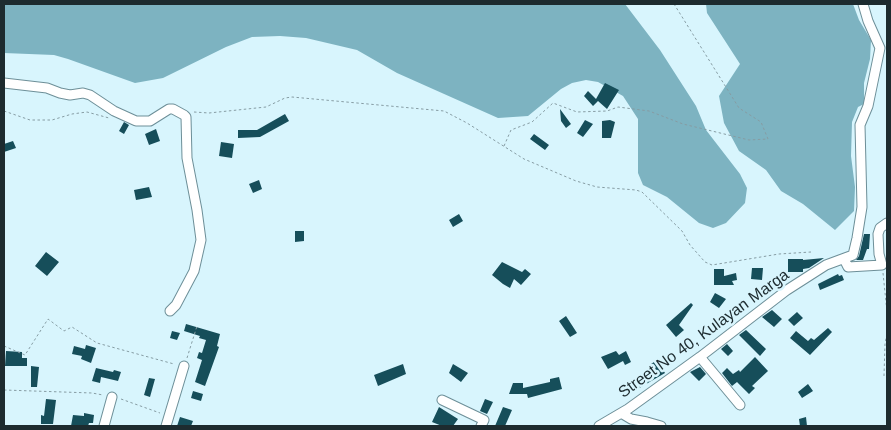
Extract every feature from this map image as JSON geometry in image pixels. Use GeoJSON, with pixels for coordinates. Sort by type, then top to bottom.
{"type":"FeatureCollection","features":[{"type":"Feature","properties":{"kind":"street"},"geometry":{"type":"LineString","coordinates":[[864,4],[868,21],[880,48],[868,106],[860,125],[862,207],[858,238],[853,255],[844,259],[848,267],[882,265],[878,234],[880,228],[887,223]]}},
{"type":"Feature","properties":{"kind":"street"},"geometry":{"type":"LineString","coordinates":[[4,83],[47,88],[70,95],[84,93],[114,111],[136,121],[150,121],[169,109],[184,114],[186,117],[187,158],[197,210],[201,244],[194,271],[176,305],[170,311]]}},
{"type":"Feature","properties":{"kind":"street","name":"Street No 40, Kulayan Marga"},"geometry":{"type":"LineString","coordinates":[[599,426],[621,413],[700,357],[787,290],[826,265],[844,259]]}},
{"type":"Feature","properties":{"kind":"street"},"geometry":{"type":"LineString","coordinates":[[700,357],[740,405]]}},
{"type":"Feature","properties":{"kind":"street"},"geometry":{"type":"LineString","coordinates":[[166,426],[184,366]]}},
{"type":"Feature","properties":{"kind":"street"},"geometry":{"type":"LineString","coordinates":[[104,426],[112,397]]}},
{"type":"Feature","properties":{"kind":"street"},"geometry":{"type":"LineString","coordinates":[[442,400],[484,420],[481,426]]}},
{"type":"Feature","properties":{"kind":"street"},"geometry":{"type":"LineString","coordinates":[[621,413],[631,419],[661,426]]}},
{"type":"Feature","properties":{"kind":"path"},"geometry":{"type":"LineString","coordinates":[[504,147],[511,130],[532,122],[552,103],[577,112],[607,111],[618,107],[649,112],[682,124],[749,140],[768,139],[761,122],[738,108],[674,4]]}},
{"type":"Feature","properties":{"kind":"path"},"geometry":{"type":"LineString","coordinates":[[192,112],[209,113],[266,107],[285,98],[292,97],[444,111],[467,123],[524,159],[576,181],[596,187],[642,192],[682,231],[690,245],[705,262],[712,265],[779,254],[810,252]]}},
{"type":"Feature","properties":{"kind":"path"},"geometry":{"type":"LineString","coordinates":[[4,111],[30,120],[52,120],[87,112],[111,119],[114,111]]}},
{"type":"Feature","properties":{"kind":"path"},"geometry":{"type":"LineString","coordinates":[[882,265],[887,312]]}},
{"type":"Feature","properties":{"kind":"path"},"geometry":{"type":"LineString","coordinates":[[4,346],[25,355],[48,319],[64,331],[72,327],[97,343],[184,366],[196,326]]}},
{"type":"Feature","properties":{"kind":"path"},"geometry":{"type":"LineString","coordinates":[[884,376],[887,333]]}},
{"type":"Feature","properties":{"kind":"path"},"geometry":{"type":"LineString","coordinates":[[4,390],[92,393],[134,403],[169,417]]}},
{"type":"Feature","properties":{"kind":"shaded area"},"geometry":{"type":"Polygon","coordinates":[[[4,4],[625,4],[660,50],[696,106],[706,130],[740,174],[747,188],[745,203],[726,223],[713,228],[699,223],[667,197],[643,185],[638,173],[638,119],[623,96],[598,82],[586,80],[572,83],[561,89],[528,116],[498,118],[397,73],[357,50],[306,38],[280,36],[252,37],[226,47],[163,78],[135,83],[54,55],[4,53],[4,4]]]}},
{"type":"Feature","properties":{"kind":"shaded area"},"geometry":{"type":"Polygon","coordinates":[[[706,4],[853,4],[859,20],[871,40],[870,59],[864,83],[864,104],[858,107],[852,122],[851,156],[855,187],[854,211],[835,230],[803,204],[781,191],[766,170],[739,151],[724,123],[719,96],[740,64],[707,13],[706,4]]]}},
{"type":"Feature","properties":{"kind":"building"},"geometry":{"type":"Polygon","coordinates":[[[605,83],[619,90],[607,109],[598,101],[593,106],[584,96],[588,91],[596,99],[605,83]]]}},
{"type":"Feature","properties":{"kind":"building"},"geometry":{"type":"Polygon","coordinates":[[[560,109],[571,124],[566,128],[561,121],[560,109]]]}},
{"type":"Feature","properties":{"kind":"building"},"geometry":{"type":"Polygon","coordinates":[[[285,114],[289,121],[260,137],[238,138],[238,130],[257,130],[285,114]]]}},
{"type":"Feature","properties":{"kind":"building"},"geometry":{"type":"Polygon","coordinates":[[[585,120],[593,124],[583,137],[577,133],[585,120]]]}},
{"type":"Feature","properties":{"kind":"building"},"geometry":{"type":"Polygon","coordinates":[[[610,120],[615,122],[611,138],[602,138],[602,121],[610,120]]]}},
{"type":"Feature","properties":{"kind":"building"},"geometry":{"type":"Polygon","coordinates":[[[124,122],[129,125],[124,134],[119,131],[124,122]]]}},
{"type":"Feature","properties":{"kind":"building"},"geometry":{"type":"Polygon","coordinates":[[[156,129],[160,141],[149,145],[145,134],[156,129]]]}},
{"type":"Feature","properties":{"kind":"building"},"geometry":{"type":"Polygon","coordinates":[[[534,134],[549,145],[545,150],[530,139],[534,134]]]}},
{"type":"Feature","properties":{"kind":"building"},"geometry":{"type":"Polygon","coordinates":[[[13,141],[16,148],[4,152],[4,144],[13,141]]]}},
{"type":"Feature","properties":{"kind":"building"},"geometry":{"type":"Polygon","coordinates":[[[221,142],[234,144],[232,158],[219,156],[221,142]]]}},
{"type":"Feature","properties":{"kind":"building"},"geometry":{"type":"Polygon","coordinates":[[[259,180],[262,189],[253,193],[249,184],[259,180]]]}},
{"type":"Feature","properties":{"kind":"building"},"geometry":{"type":"Polygon","coordinates":[[[149,187],[152,197],[136,200],[134,190],[149,187]]]}},
{"type":"Feature","properties":{"kind":"building"},"geometry":{"type":"Polygon","coordinates":[[[459,214],[463,221],[453,227],[449,220],[459,214]]]}},
{"type":"Feature","properties":{"kind":"building"},"geometry":{"type":"Polygon","coordinates":[[[295,231],[304,231],[304,241],[295,242],[295,231]]]}},
{"type":"Feature","properties":{"kind":"building"},"geometry":{"type":"Polygon","coordinates":[[[864,234],[870,234],[869,249],[867,249],[863,260],[856,260],[859,256],[864,234]]]}},
{"type":"Feature","properties":{"kind":"building"},"geometry":{"type":"Polygon","coordinates":[[[46,252],[59,262],[47,276],[35,266],[46,252]]]}},
{"type":"Feature","properties":{"kind":"building"},"geometry":{"type":"Polygon","coordinates":[[[824,258],[809,268],[803,269],[803,272],[788,272],[788,259],[824,258]]]}},
{"type":"Feature","properties":{"kind":"building"},"geometry":{"type":"Polygon","coordinates":[[[502,262],[522,272],[525,269],[531,274],[521,285],[514,279],[510,288],[492,275],[502,262]]]}},
{"type":"Feature","properties":{"kind":"building"},"geometry":{"type":"Polygon","coordinates":[[[752,268],[763,268],[762,280],[751,279],[752,268]]]}},
{"type":"Feature","properties":{"kind":"building"},"geometry":{"type":"Polygon","coordinates":[[[714,269],[724,269],[724,276],[736,273],[737,280],[732,281],[734,285],[714,285],[714,269]]]}},
{"type":"Feature","properties":{"kind":"building"},"geometry":{"type":"Polygon","coordinates":[[[838,274],[839,276],[842,275],[844,280],[820,290],[818,284],[838,274]]]}},
{"type":"Feature","properties":{"kind":"building"},"geometry":{"type":"Polygon","coordinates":[[[715,293],[726,299],[719,308],[710,302],[715,293]]]}},
{"type":"Feature","properties":{"kind":"building"},"geometry":{"type":"Polygon","coordinates":[[[691,303],[693,305],[679,325],[684,330],[676,337],[666,325],[691,303]]]}},
{"type":"Feature","properties":{"kind":"building"},"geometry":{"type":"Polygon","coordinates":[[[772,310],[782,319],[774,327],[762,317],[772,310]]]}},
{"type":"Feature","properties":{"kind":"building"},"geometry":{"type":"Polygon","coordinates":[[[797,312],[803,318],[794,326],[788,320],[797,312]]]}},
{"type":"Feature","properties":{"kind":"building"},"geometry":{"type":"Polygon","coordinates":[[[566,316],[577,333],[570,337],[559,321],[566,316]]]}},
{"type":"Feature","properties":{"kind":"building"},"geometry":{"type":"Polygon","coordinates":[[[186,324],[220,334],[217,346],[219,347],[205,386],[195,382],[202,360],[197,358],[199,352],[202,353],[206,340],[184,331],[186,324]]]}},
{"type":"Feature","properties":{"kind":"building"},"geometry":{"type":"Polygon","coordinates":[[[828,328],[832,332],[810,355],[790,338],[796,331],[808,341],[811,338],[814,340],[828,328]]]}},
{"type":"Feature","properties":{"kind":"building"},"geometry":{"type":"Polygon","coordinates":[[[746,330],[766,349],[760,356],[739,335],[746,330]]]}},
{"type":"Feature","properties":{"kind":"building"},"geometry":{"type":"Polygon","coordinates":[[[172,331],[180,333],[177,340],[170,338],[172,331]]]}},
{"type":"Feature","properties":{"kind":"building"},"geometry":{"type":"Polygon","coordinates":[[[727,344],[733,351],[728,356],[721,349],[727,344]]]}},
{"type":"Feature","properties":{"kind":"building"},"geometry":{"type":"Polygon","coordinates":[[[86,345],[96,348],[91,363],[81,359],[82,356],[72,354],[74,346],[85,349],[86,345]]]}},
{"type":"Feature","properties":{"kind":"building"},"geometry":{"type":"Polygon","coordinates":[[[6,351],[22,352],[22,358],[27,358],[27,366],[5,366],[6,351]]]}},
{"type":"Feature","properties":{"kind":"building"},"geometry":{"type":"Polygon","coordinates":[[[616,351],[619,355],[626,351],[631,362],[625,365],[623,361],[608,369],[601,357],[616,351]]]}},
{"type":"Feature","properties":{"kind":"building"},"geometry":{"type":"Polygon","coordinates":[[[755,357],[768,371],[752,386],[755,388],[749,394],[737,382],[732,386],[722,373],[727,368],[733,374],[739,370],[740,372],[755,357]]]}},
{"type":"Feature","properties":{"kind":"building"},"geometry":{"type":"Polygon","coordinates":[[[657,360],[665,373],[629,394],[623,385],[650,370],[648,366],[657,360]]]}},
{"type":"Feature","properties":{"kind":"building"},"geometry":{"type":"Polygon","coordinates":[[[403,364],[406,374],[378,386],[374,375],[403,364]]]}},
{"type":"Feature","properties":{"kind":"building"},"geometry":{"type":"Polygon","coordinates":[[[453,364],[468,373],[461,382],[449,373],[453,364]]]}},
{"type":"Feature","properties":{"kind":"building"},"geometry":{"type":"Polygon","coordinates":[[[31,366],[39,367],[37,387],[31,387],[31,366]]]}},
{"type":"Feature","properties":{"kind":"building"},"geometry":{"type":"Polygon","coordinates":[[[700,367],[706,374],[699,381],[690,372],[700,367]]]}},
{"type":"Feature","properties":{"kind":"building"},"geometry":{"type":"Polygon","coordinates":[[[96,368],[121,372],[118,381],[101,377],[100,383],[92,381],[96,368]]]}},
{"type":"Feature","properties":{"kind":"building"},"geometry":{"type":"Polygon","coordinates":[[[559,377],[562,389],[528,398],[527,394],[509,394],[513,383],[523,383],[523,388],[550,382],[550,379],[559,377]]]}},
{"type":"Feature","properties":{"kind":"building"},"geometry":{"type":"Polygon","coordinates":[[[149,378],[155,379],[150,397],[144,395],[149,378]]]}},
{"type":"Feature","properties":{"kind":"building"},"geometry":{"type":"Polygon","coordinates":[[[808,384],[813,391],[802,398],[798,392],[808,384]]]}},
{"type":"Feature","properties":{"kind":"building"},"geometry":{"type":"Polygon","coordinates":[[[193,391],[203,394],[201,401],[191,398],[193,391]]]}},
{"type":"Feature","properties":{"kind":"building"},"geometry":{"type":"Polygon","coordinates":[[[46,399],[56,400],[53,424],[41,424],[41,415],[44,416],[46,399]]]}},
{"type":"Feature","properties":{"kind":"building"},"geometry":{"type":"Polygon","coordinates":[[[485,399],[493,402],[487,414],[480,411],[485,399]]]}},
{"type":"Feature","properties":{"kind":"building"},"geometry":{"type":"Polygon","coordinates":[[[439,407],[458,419],[453,426],[442,426],[432,422],[439,407]]]}},
{"type":"Feature","properties":{"kind":"building"},"geometry":{"type":"Polygon","coordinates":[[[503,407],[512,410],[505,426],[495,426],[503,407]]]}},
{"type":"Feature","properties":{"kind":"building"},"geometry":{"type":"Polygon","coordinates":[[[84,413],[94,415],[93,423],[89,423],[88,426],[71,426],[73,415],[84,416],[84,413]]]}},
{"type":"Feature","properties":{"kind":"building"},"geometry":{"type":"Polygon","coordinates":[[[180,417],[193,421],[191,426],[177,426],[180,417]]]}},
{"type":"Feature","properties":{"kind":"building"},"geometry":{"type":"Polygon","coordinates":[[[806,417],[807,426],[800,426],[799,419],[806,417]]]}}]}
